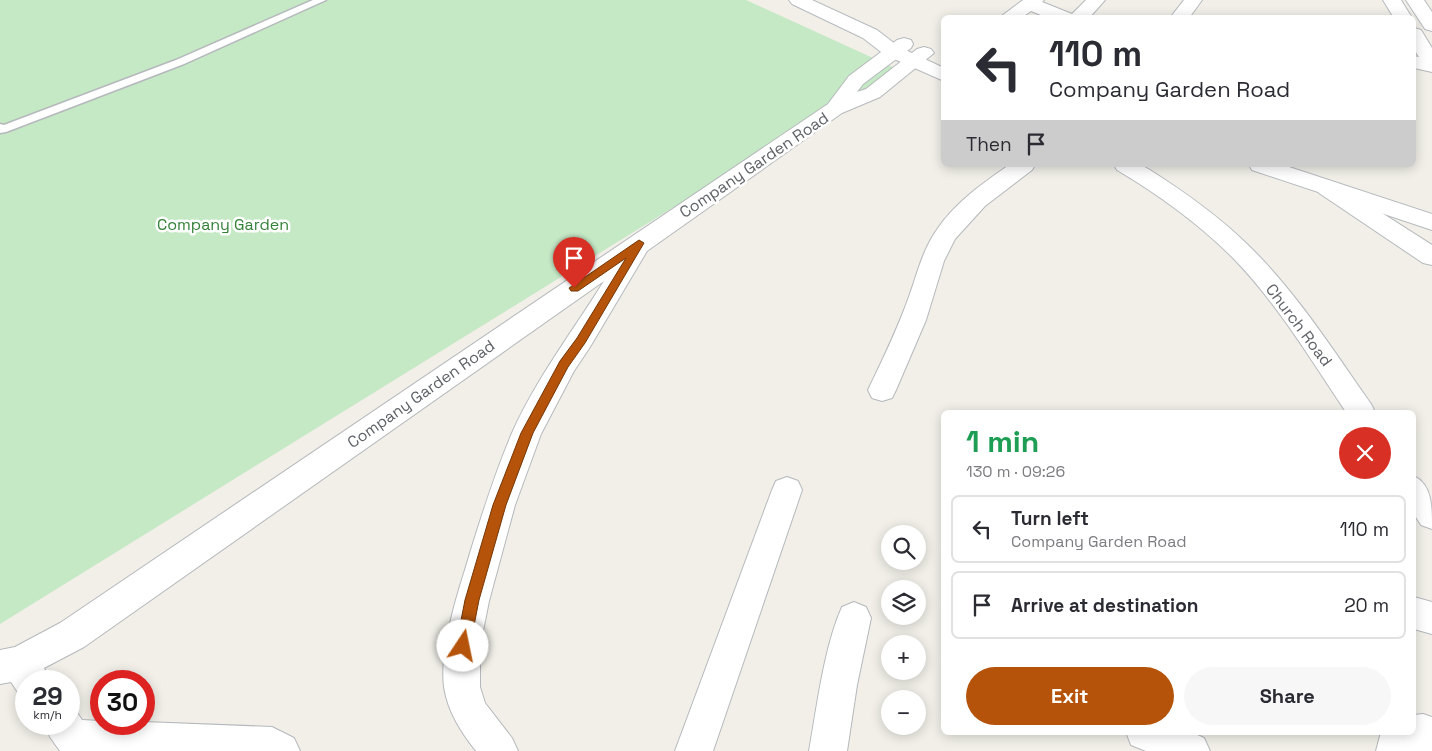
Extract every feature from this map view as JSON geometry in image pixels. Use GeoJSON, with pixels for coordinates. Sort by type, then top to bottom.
{"type":"FeatureCollection","features":[{"type":"Feature","properties":{"kind":"street","name":"Company Garden Road"},"geometry":{"type":"LineString","coordinates":[[798,0],[926,59]]}},
{"type":"Feature","properties":{"kind":"street"},"geometry":{"type":"LineString","coordinates":[[1081,15],[1096,0]]}},
{"type":"Feature","properties":{"kind":"street"},"geometry":{"type":"LineString","coordinates":[[1180,15],[1193,0]]}},
{"type":"Feature","properties":{"kind":"street"},"geometry":{"type":"LineString","coordinates":[[1392,0],[1401,15]]}},
{"type":"Feature","properties":{"kind":"street"},"geometry":{"type":"LineString","coordinates":[[1415,0],[1432,25]]}},
{"type":"Feature","properties":{"kind":"street"},"geometry":{"type":"LineString","coordinates":[[1012,15],[1032,2],[1060,15]]}},
{"type":"Feature","properties":{"kind":"street"},"geometry":{"type":"LineString","coordinates":[[1416,37],[1432,65]]}},
{"type":"Feature","properties":{"kind":"street","name":"Company Garden Road"},"geometry":{"type":"LineString","coordinates":[[17,670],[72,635],[835,109],[873,93],[926,59]]}},
{"type":"Feature","properties":{"kind":"street"},"geometry":{"type":"LineString","coordinates":[[1416,62],[1432,65]]}},
{"type":"Feature","properties":{"kind":"street"},"geometry":{"type":"LineString","coordinates":[[882,390],[918,308],[938,246],[967,212],[1022,167]]}},
{"type":"Feature","properties":{"kind":"street","name":"Church Road"},"geometry":{"type":"LineString","coordinates":[[1162,167],[1212,210],[1231,243]]}},
{"type":"Feature","properties":{"kind":"street"},"geometry":{"type":"LineString","coordinates":[[1266,167],[1432,222]]}},
{"type":"Feature","properties":{"kind":"street","name":"Church Road"},"geometry":{"type":"LineString","coordinates":[[1130,168],[1174,197],[1231,243],[1255,267],[1310,337],[1360,410]]}},
{"type":"Feature","properties":{"kind":"street"},"geometry":{"type":"LineString","coordinates":[[1327,188],[1432,257]]}},
{"type":"Feature","properties":{"kind":"street"},"geometry":{"type":"LineString","coordinates":[[499,751],[470,713],[462,686],[463,646],[472,600],[500,505],[527,433],[564,364],[581,340],[639,243]]}},
{"type":"Feature","properties":{"kind":"street"},"geometry":{"type":"LineString","coordinates":[[694,751],[787,490]]}},
{"type":"Feature","properties":{"kind":"street"},"geometry":{"type":"LineString","coordinates":[[1416,492],[1432,515]]}},
{"type":"Feature","properties":{"kind":"street"},"geometry":{"type":"LineString","coordinates":[[1416,614],[1432,618]]}},
{"type":"Feature","properties":{"kind":"street"},"geometry":{"type":"LineString","coordinates":[[828,751],[839,686],[854,618]]}},
{"type":"Feature","properties":{"kind":"street"},"geometry":{"type":"LineString","coordinates":[[1416,733],[1423,732],[1432,734]]}},
{"type":"Feature","properties":{"kind":"street"},"geometry":{"type":"LineString","coordinates":[[71,735],[73,738],[272,746],[280,751]]}},
{"type":"Feature","properties":{"kind":"street"},"geometry":{"type":"LineString","coordinates":[[1151,735],[1191,751]]}},
{"type":"Feature","properties":{"kind":"street"},"geometry":{"type":"LineString","coordinates":[[1395,751],[1398,736],[1404,735]]}},
{"type":"Feature","properties":{"kind":"lane"},"geometry":{"type":"LineString","coordinates":[[1,129],[180,62],[321,0]]}},
{"type":"Feature","properties":{"kind":"green space","name":"Company Garden"},"geometry":{"type":"Polygon","coordinates":[[[0,0],[746,0],[897,69],[0,624],[0,0]]]}},
{"type":"Feature","properties":{"kind":"route"},"geometry":{"type":"LineString","coordinates":[[463,646],[472,600],[500,505],[527,433],[542,401],[639,243],[574,288]]}}]}
